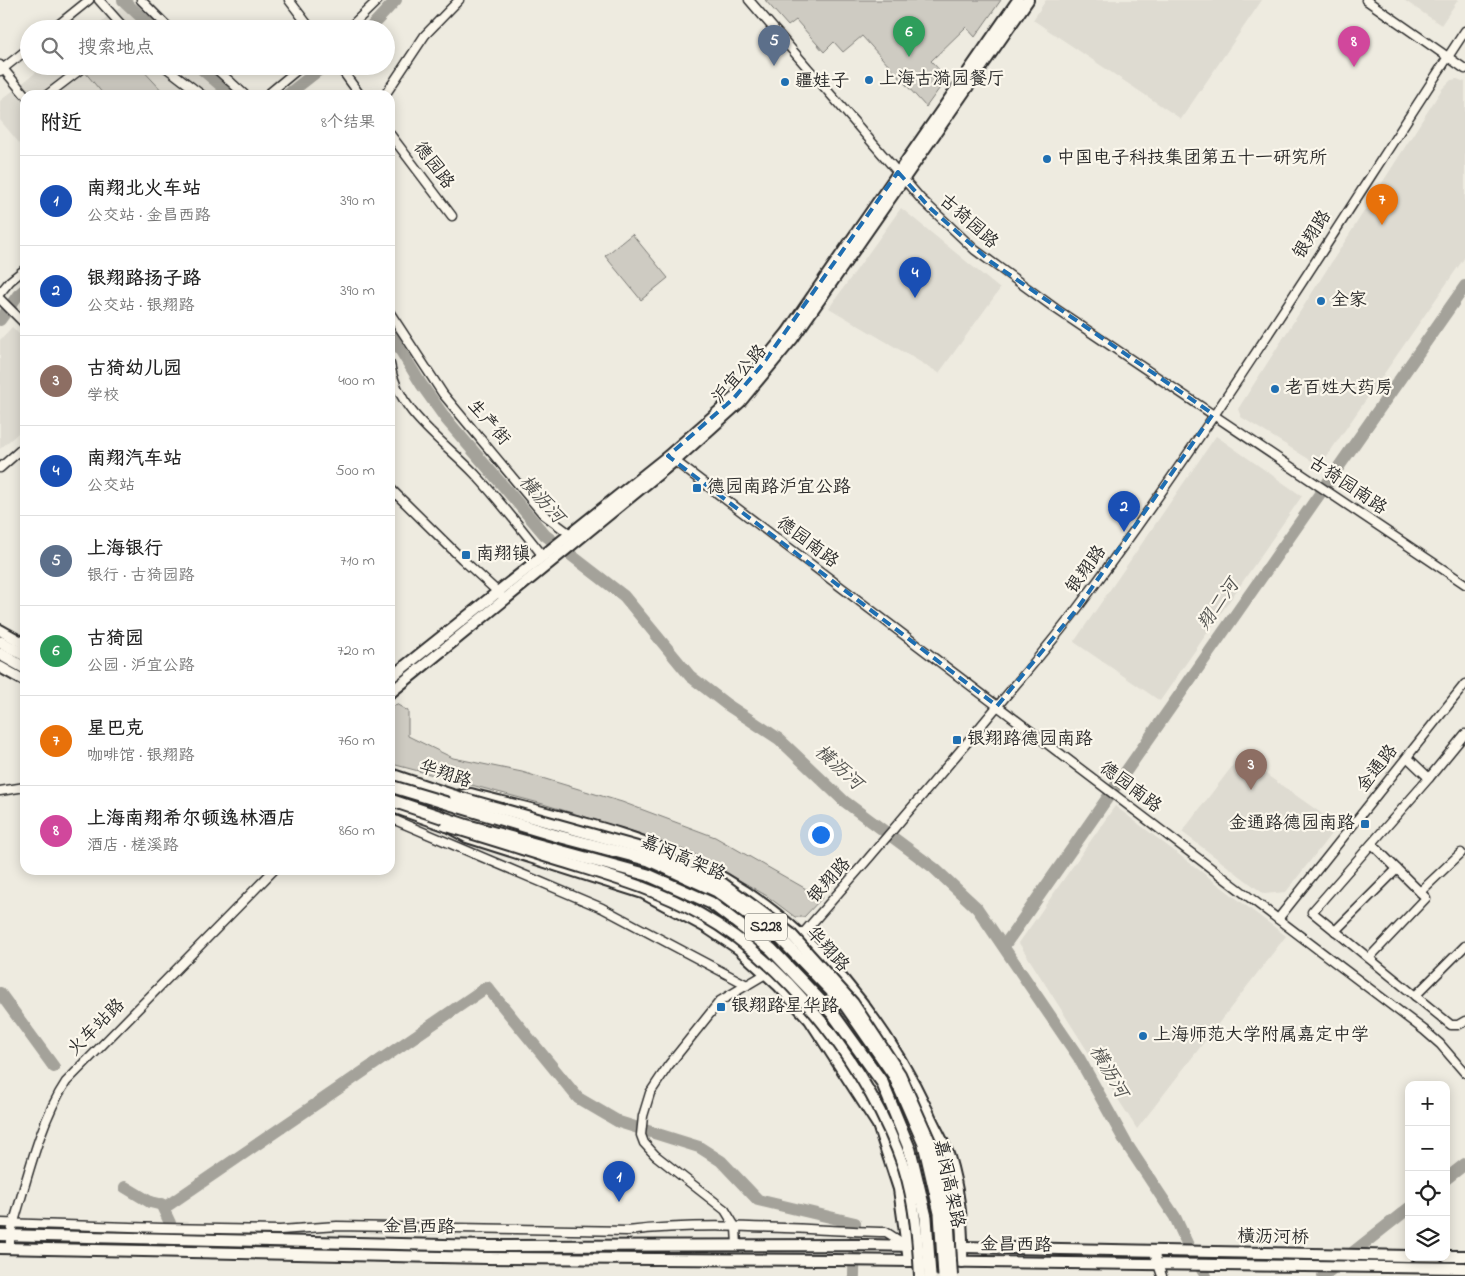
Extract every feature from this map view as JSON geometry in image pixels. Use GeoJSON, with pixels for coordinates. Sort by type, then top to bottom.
{"type":"FeatureCollection","features":[{"type":"Feature","properties":{"kind":"highway"},"geometry":{"type":"LineString","coordinates":[[0,642],[20,653]]}},
{"type":"Feature","properties":{"kind":"highway"},"geometry":{"type":"LineString","coordinates":[[0,654],[20,665]]}},
{"type":"Feature","properties":{"kind":"highway","name":"嘉闵高架路"},"geometry":{"type":"LineString","coordinates":[[395,787],[545,832],[649,860],[717,891],[779,937],[846,1006],[894,1075],[924,1144],[940,1213],[944,1276]]}},
{"type":"Feature","properties":{"kind":"highway","name":"嘉闵高架路"},"geometry":{"type":"LineString","coordinates":[[395,802],[465,825],[648,875],[711,903],[771,949],[833,1014],[882,1082],[910,1150],[926,1218],[930,1276]]}},
{"type":"Feature","properties":{"kind":"main road","name":"沪宜公路"},"geometry":{"type":"LineString","coordinates":[[395,689],[550,555],[740,402],[768,370],[901,176],[1018,0]]}},
{"type":"Feature","properties":{"kind":"main road","name":"沪宜公路"},"geometry":{"type":"LineString","coordinates":[[901,176],[1028,0]]}},
{"type":"Feature","properties":{"kind":"main road","name":"沪宜公路"},"geometry":{"type":"LineString","coordinates":[[395,674],[502,595]]}},
{"type":"Feature","properties":{"kind":"main road"},"geometry":{"type":"LineString","coordinates":[[0,630],[20,641]]}},
{"type":"Feature","properties":{"kind":"main road"},"geometry":{"type":"LineString","coordinates":[[0,667],[20,678]]}},
{"type":"Feature","properties":{"kind":"main road","name":"华翔路"},"geometry":{"type":"LineString","coordinates":[[395,776],[454,796],[652,851],[722,883],[790,933],[853,1003],[900,1074],[936,1155],[948,1213],[952,1276]]}},
{"type":"Feature","properties":{"kind":"main road"},"geometry":{"type":"LineString","coordinates":[[454,796],[471,794],[566,819],[655,846],[724,878],[767,906],[802,935],[869,1012],[911,1077],[948,1156],[960,1210],[962,1262]]}},
{"type":"Feature","properties":{"kind":"main road"},"geometry":{"type":"LineString","coordinates":[[395,808],[644,887],[701,914],[759,955],[823,1021],[885,1119],[904,1170],[913,1206],[917,1224],[920,1276]]}},
{"type":"Feature","properties":{"kind":"main road"},"geometry":{"type":"LineString","coordinates":[[448,826],[467,838],[643,893],[706,926],[739,949],[810,1020],[878,1125],[899,1189],[909,1261]]}},
{"type":"Feature","properties":{"kind":"main road","name":"金昌西路"},"geometry":{"type":"LineString","coordinates":[[5,1235],[487,1246],[838,1244],[1156,1252]]}},
{"type":"Feature","properties":{"kind":"main road","name":"金昌西路"},"geometry":{"type":"LineString","coordinates":[[5,1248],[477,1258],[865,1260],[1163,1265]]}},
{"type":"Feature","properties":{"kind":"main road","name":"横沥河桥"},"geometry":{"type":"LineString","coordinates":[[1156,1252],[1405,1256]]}},
{"type":"Feature","properties":{"kind":"main road"},"geometry":{"type":"LineString","coordinates":[[1450,1256],[1465,1256]]}},
{"type":"Feature","properties":{"kind":"main road","name":"横沥河桥"},"geometry":{"type":"LineString","coordinates":[[1163,1265],[1465,1268]]}},
{"type":"Feature","properties":{"kind":"street"},"geometry":{"type":"LineString","coordinates":[[64,20],[89,0]]}},
{"type":"Feature","properties":{"kind":"street"},"geometry":{"type":"LineString","coordinates":[[99,0],[117,20]]}},
{"type":"Feature","properties":{"kind":"street"},"geometry":{"type":"LineString","coordinates":[[141,0],[161,20]]}},
{"type":"Feature","properties":{"kind":"street"},"geometry":{"type":"LineString","coordinates":[[289,0],[304,20]]}},
{"type":"Feature","properties":{"kind":"street"},"geometry":{"type":"LineString","coordinates":[[357,20],[378,0]]}},
{"type":"Feature","properties":{"kind":"street"},"geometry":{"type":"LineString","coordinates":[[388,90],[418,43],[459,0]]}},
{"type":"Feature","properties":{"kind":"street","name":"古猗园路"},"geometry":{"type":"LineString","coordinates":[[750,0],[930,208],[991,262],[1056,309],[1214,414]]}},
{"type":"Feature","properties":{"kind":"street"},"geometry":{"type":"LineString","coordinates":[[1366,0],[1465,69]]}},
{"type":"Feature","properties":{"kind":"street","name":"银翔路"},"geometry":{"type":"LineString","coordinates":[[736,1228],[725,1210],[655,1155],[644,1143],[641,1135],[643,1116],[650,1093],[668,1066],[720,1002],[766,975],[881,846],[1082,601],[1128,540],[1214,414],[1465,31]]}},
{"type":"Feature","properties":{"kind":"street"},"geometry":{"type":"LineString","coordinates":[[20,54],[1,68],[21,90]]}},
{"type":"Feature","properties":{"kind":"street"},"geometry":{"type":"LineString","coordinates":[[54,90],[73,75]]}},
{"type":"Feature","properties":{"kind":"street"},"geometry":{"type":"LineString","coordinates":[[176,75],[195,90]]}},
{"type":"Feature","properties":{"kind":"street"},"geometry":{"type":"LineString","coordinates":[[223,75],[239,90]]}},
{"type":"Feature","properties":{"kind":"street"},"geometry":{"type":"LineString","coordinates":[[273,90],[291,75]]}},
{"type":"Feature","properties":{"kind":"street"},"geometry":{"type":"LineString","coordinates":[[346,75],[356,90]]}},
{"type":"Feature","properties":{"kind":"street","name":"德园路"},"geometry":{"type":"LineString","coordinates":[[395,141],[452,216]]}},
{"type":"Feature","properties":{"kind":"street"},"geometry":{"type":"LineString","coordinates":[[0,293],[20,273]]}},
{"type":"Feature","properties":{"kind":"street"},"geometry":{"type":"LineString","coordinates":[[2,300],[20,319]]}},
{"type":"Feature","properties":{"kind":"street","name":"生产街"},"geometry":{"type":"LineString","coordinates":[[395,321],[443,394],[543,514],[571,540]]}},
{"type":"Feature","properties":{"kind":"street"},"geometry":{"type":"LineString","coordinates":[[395,381],[399,390],[419,419],[474,473],[550,555]]}},
{"type":"Feature","properties":{"kind":"street","name":"古猗园南路"},"geometry":{"type":"LineString","coordinates":[[1214,414],[1465,584]]}},
{"type":"Feature","properties":{"kind":"street"},"geometry":{"type":"LineString","coordinates":[[0,468],[20,450]]}},
{"type":"Feature","properties":{"kind":"street","name":"德园南路"},"geometry":{"type":"LineString","coordinates":[[671,458],[1424,1030],[1450,1054],[1465,1073]]}},
{"type":"Feature","properties":{"kind":"street"},"geometry":{"type":"LineString","coordinates":[[395,493],[462,560],[502,595]]}},
{"type":"Feature","properties":{"kind":"street","name":"金通路"},"geometry":{"type":"LineString","coordinates":[[1278,919],[1465,684]]}},
{"type":"Feature","properties":{"kind":"street"},"geometry":{"type":"LineString","coordinates":[[1465,734],[1312,912],[1451,1025],[1458,1026],[1465,1022]]}},
{"type":"Feature","properties":{"kind":"street"},"geometry":{"type":"LineString","coordinates":[[1407,757],[1429,778]]}},
{"type":"Feature","properties":{"kind":"street"},"geometry":{"type":"LineString","coordinates":[[0,792],[20,788]]}},
{"type":"Feature","properties":{"kind":"street"},"geometry":{"type":"LineString","coordinates":[[395,820],[602,908],[747,985]]}},
{"type":"Feature","properties":{"kind":"street"},"geometry":{"type":"LineString","coordinates":[[1368,958],[1426,898],[1372,844]]}},
{"type":"Feature","properties":{"kind":"street"},"geometry":{"type":"LineString","coordinates":[[1420,892],[1461,853]]}},
{"type":"Feature","properties":{"kind":"street"},"geometry":{"type":"LineString","coordinates":[[1336,931],[1397,869]]}},
{"type":"Feature","properties":{"kind":"street","name":"火车站路"},"geometry":{"type":"LineString","coordinates":[[5,1248],[5,1235],[14,1223],[45,1125],[66,1082],[269,875]]}},
{"type":"Feature","properties":{"kind":"street"},"geometry":{"type":"LineString","coordinates":[[1415,996],[1465,946]]}},
{"type":"Feature","properties":{"kind":"street"},"geometry":{"type":"LineString","coordinates":[[0,1223],[270,1230],[337,1226],[628,1231],[666,1227],[736,1228],[886,1232],[907,1246]]}},
{"type":"Feature","properties":{"kind":"street"},"geometry":{"type":"LineString","coordinates":[[736,1228],[737,1245]]}},
{"type":"Feature","properties":{"kind":"street"},"geometry":{"type":"LineString","coordinates":[[1156,1252],[1163,1265],[1162,1276]]}},
{"type":"Feature","properties":{"kind":"highlighted area"},"geometry":{"type":"Polygon","coordinates":[[[898,172],[930,208],[991,262],[1213,414],[1077,609],[997,706],[668,456],[734,398],[762,365],[898,172]]]}},
{"type":"Feature","properties":{"kind":"shaded area"},"geometry":{"type":"Polygon","coordinates":[[[765,0],[1001,0],[975,37],[966,27],[931,61],[947,78],[926,107],[862,36],[843,52],[834,42],[824,52],[796,20],[788,26],[765,0]]]}},
{"type":"Feature","properties":{"kind":"shaded area"},"geometry":{"type":"Polygon","coordinates":[[[1046,0],[1262,0],[1181,119],[1033,20],[1046,0]]]}},
{"type":"Feature","properties":{"kind":"shaded area"},"geometry":{"type":"Polygon","coordinates":[[[1404,0],[1458,0],[1441,25],[1404,0]]]}},
{"type":"Feature","properties":{"kind":"shaded area"},"geometry":{"type":"Polygon","coordinates":[[[121,6],[137,20],[103,20],[121,6]]]}},
{"type":"Feature","properties":{"kind":"shaded area"},"geometry":{"type":"Polygon","coordinates":[[[33,75],[201,75],[218,90],[20,90],[20,144],[0,120],[0,101],[33,75]]]}},
{"type":"Feature","properties":{"kind":"shaded area"},"geometry":{"type":"Polygon","coordinates":[[[87,75],[147,75],[161,90],[100,90],[87,75]]]}},
{"type":"Feature","properties":{"kind":"shaded area"},"geometry":{"type":"Polygon","coordinates":[[[1457,79],[1465,82],[1465,257],[1320,466],[1241,417],[1238,409],[1442,89],[1451,80],[1457,79]]]}},
{"type":"Feature","properties":{"kind":"shaded area"},"geometry":{"type":"Polygon","coordinates":[[[901,208],[1000,289],[939,373],[829,308],[901,208]]]}},
{"type":"Feature","properties":{"kind":"shaded area"},"geometry":{"type":"Polygon","coordinates":[[[632,234],[668,278],[641,300],[605,256],[632,234]]]}},
{"type":"Feature","properties":{"kind":"shaded area"},"geometry":{"type":"Polygon","coordinates":[[[12,327],[20,335],[20,431],[0,449],[0,340],[12,327]]]}},
{"type":"Feature","properties":{"kind":"shaded area"},"geometry":{"type":"Polygon","coordinates":[[[1216,436],[1302,496],[1160,701],[1074,642],[1216,436]]]}},
{"type":"Feature","properties":{"kind":"shaded area"},"geometry":{"type":"Polygon","coordinates":[[[395,705],[408,711],[408,736],[453,758],[522,772],[622,802],[715,837],[822,898],[804,917],[795,917],[767,896],[696,855],[641,834],[543,804],[395,765],[395,705]]]}},
{"type":"Feature","properties":{"kind":"shaded area"},"geometry":{"type":"Polygon","coordinates":[[[1240,756],[1338,825],[1286,892],[1264,894],[1182,832],[1240,756]]]}},
{"type":"Feature","properties":{"kind":"shaded area","name":"上海师范大学附属嘉定中学"},"geometry":{"type":"Polygon","coordinates":[[[1115,806],[1286,936],[1137,1129],[1019,943],[1115,806]]]}},
{"type":"Feature","properties":{"kind":"waterway","name":"横沥河"},"geometry":{"type":"LineString","coordinates":[[123,0],[144,20]]}},
{"type":"Feature","properties":{"kind":"waterway"},"geometry":{"type":"LineString","coordinates":[[377,20],[396,0]]}},
{"type":"Feature","properties":{"kind":"waterway","name":"横沥河"},"geometry":{"type":"LineString","coordinates":[[209,75],[226,90]]}},
{"type":"Feature","properties":{"kind":"waterway"},"geometry":{"type":"LineString","coordinates":[[293,90],[313,75]]}},
{"type":"Feature","properties":{"kind":"waterway","name":"翔二河"},"geometry":{"type":"LineString","coordinates":[[1004,946],[1465,286]]}},
{"type":"Feature","properties":{"kind":"waterway"},"geometry":{"type":"LineString","coordinates":[[0,320],[20,293]]}},
{"type":"Feature","properties":{"kind":"waterway","name":"横沥河"},"geometry":{"type":"LineString","coordinates":[[395,341],[421,384],[446,419],[545,535],[624,596],[690,676],[726,704],[779,739],[844,801],[934,868],[977,908],[1079,1058],[1126,1143],[1175,1217],[1191,1252],[1206,1276]]}},
{"type":"Feature","properties":{"kind":"waterway"},"geometry":{"type":"LineString","coordinates":[[125,1187],[150,1202],[167,1206],[487,987],[578,1098],[619,1122],[699,1147],[721,1161],[758,1200],[855,1223],[854,1276]]}},
{"type":"Feature","properties":{"kind":"waterway"},"geometry":{"type":"LineString","coordinates":[[0,993],[54,1067]]}},
{"type":"Feature","properties":{"kind":"waterway","name":"横沥河"},"geometry":{"type":"LineString","coordinates":[[1450,1176],[1465,1164]]}},
{"type":"Feature","properties":{"kind":"waterway"},"geometry":{"type":"LineString","coordinates":[[161,1204],[170,1223]]}},
{"type":"Feature","properties":{"kind":"waterway","name":"横沥河"},"geometry":{"type":"LineString","coordinates":[[1323,1276],[1405,1211]]}},
{"type":"Feature","properties":{"kind":"place","name":"古猗园"},"geometry":{"type":"Point","coordinates":[909,57]}},
{"type":"Feature","properties":{"kind":"place","name":"上海银行"},"geometry":{"type":"Point","coordinates":[774,66]}},
{"type":"Feature","properties":{"kind":"place","name":"上海南翔希尔顿逸林酒店"},"geometry":{"type":"Point","coordinates":[1354,67]}},
{"type":"Feature","properties":{"kind":"place","name":"上海古漪园餐厅"},"geometry":{"type":"Point","coordinates":[869,80]}},
{"type":"Feature","properties":{"kind":"place","name":"疆娃子"},"geometry":{"type":"Point","coordinates":[785,82]}},
{"type":"Feature","properties":{"kind":"place","name":"中国电子科技集团第五十一研究所"},"geometry":{"type":"Point","coordinates":[1047,159]}},
{"type":"Feature","properties":{"kind":"place","name":"星巴克"},"geometry":{"type":"Point","coordinates":[1382,225]}},
{"type":"Feature","properties":{"kind":"place","name":"南翔汽车站"},"geometry":{"type":"Point","coordinates":[915,298]}},
{"type":"Feature","properties":{"kind":"place","name":"全家"},"geometry":{"type":"Point","coordinates":[1321,301]}},
{"type":"Feature","properties":{"kind":"place","name":"老百姓大药房"},"geometry":{"type":"Point","coordinates":[1275,389]}},
{"type":"Feature","properties":{"kind":"place","name":"德园南路沪宜公路"},"geometry":{"type":"Point","coordinates":[697,488]}},
{"type":"Feature","properties":{"kind":"place","name":"银翔路扬子路"},"geometry":{"type":"Point","coordinates":[1124,532]}},
{"type":"Feature","properties":{"kind":"place","name":"南翔镇"},"geometry":{"type":"Point","coordinates":[466,555]}},
{"type":"Feature","properties":{"kind":"place","name":"银翔路德园南路"},"geometry":{"type":"Point","coordinates":[957,740]}},
{"type":"Feature","properties":{"kind":"place","name":"古猗幼儿园"},"geometry":{"type":"Point","coordinates":[1251,790]}},
{"type":"Feature","properties":{"kind":"place","name":"金通路德园南路"},"geometry":{"type":"Point","coordinates":[1365,824]}},
{"type":"Feature","properties":{"kind":"place","name":"银翔路星华路"},"geometry":{"type":"Point","coordinates":[721,1007]}},
{"type":"Feature","properties":{"kind":"place","name":"上海师范大学附属嘉定中学"},"geometry":{"type":"Point","coordinates":[1143,1036]}},
{"type":"Feature","properties":{"kind":"place","name":"南翔北火车站"},"geometry":{"type":"Point","coordinates":[619,1202]}}]}
